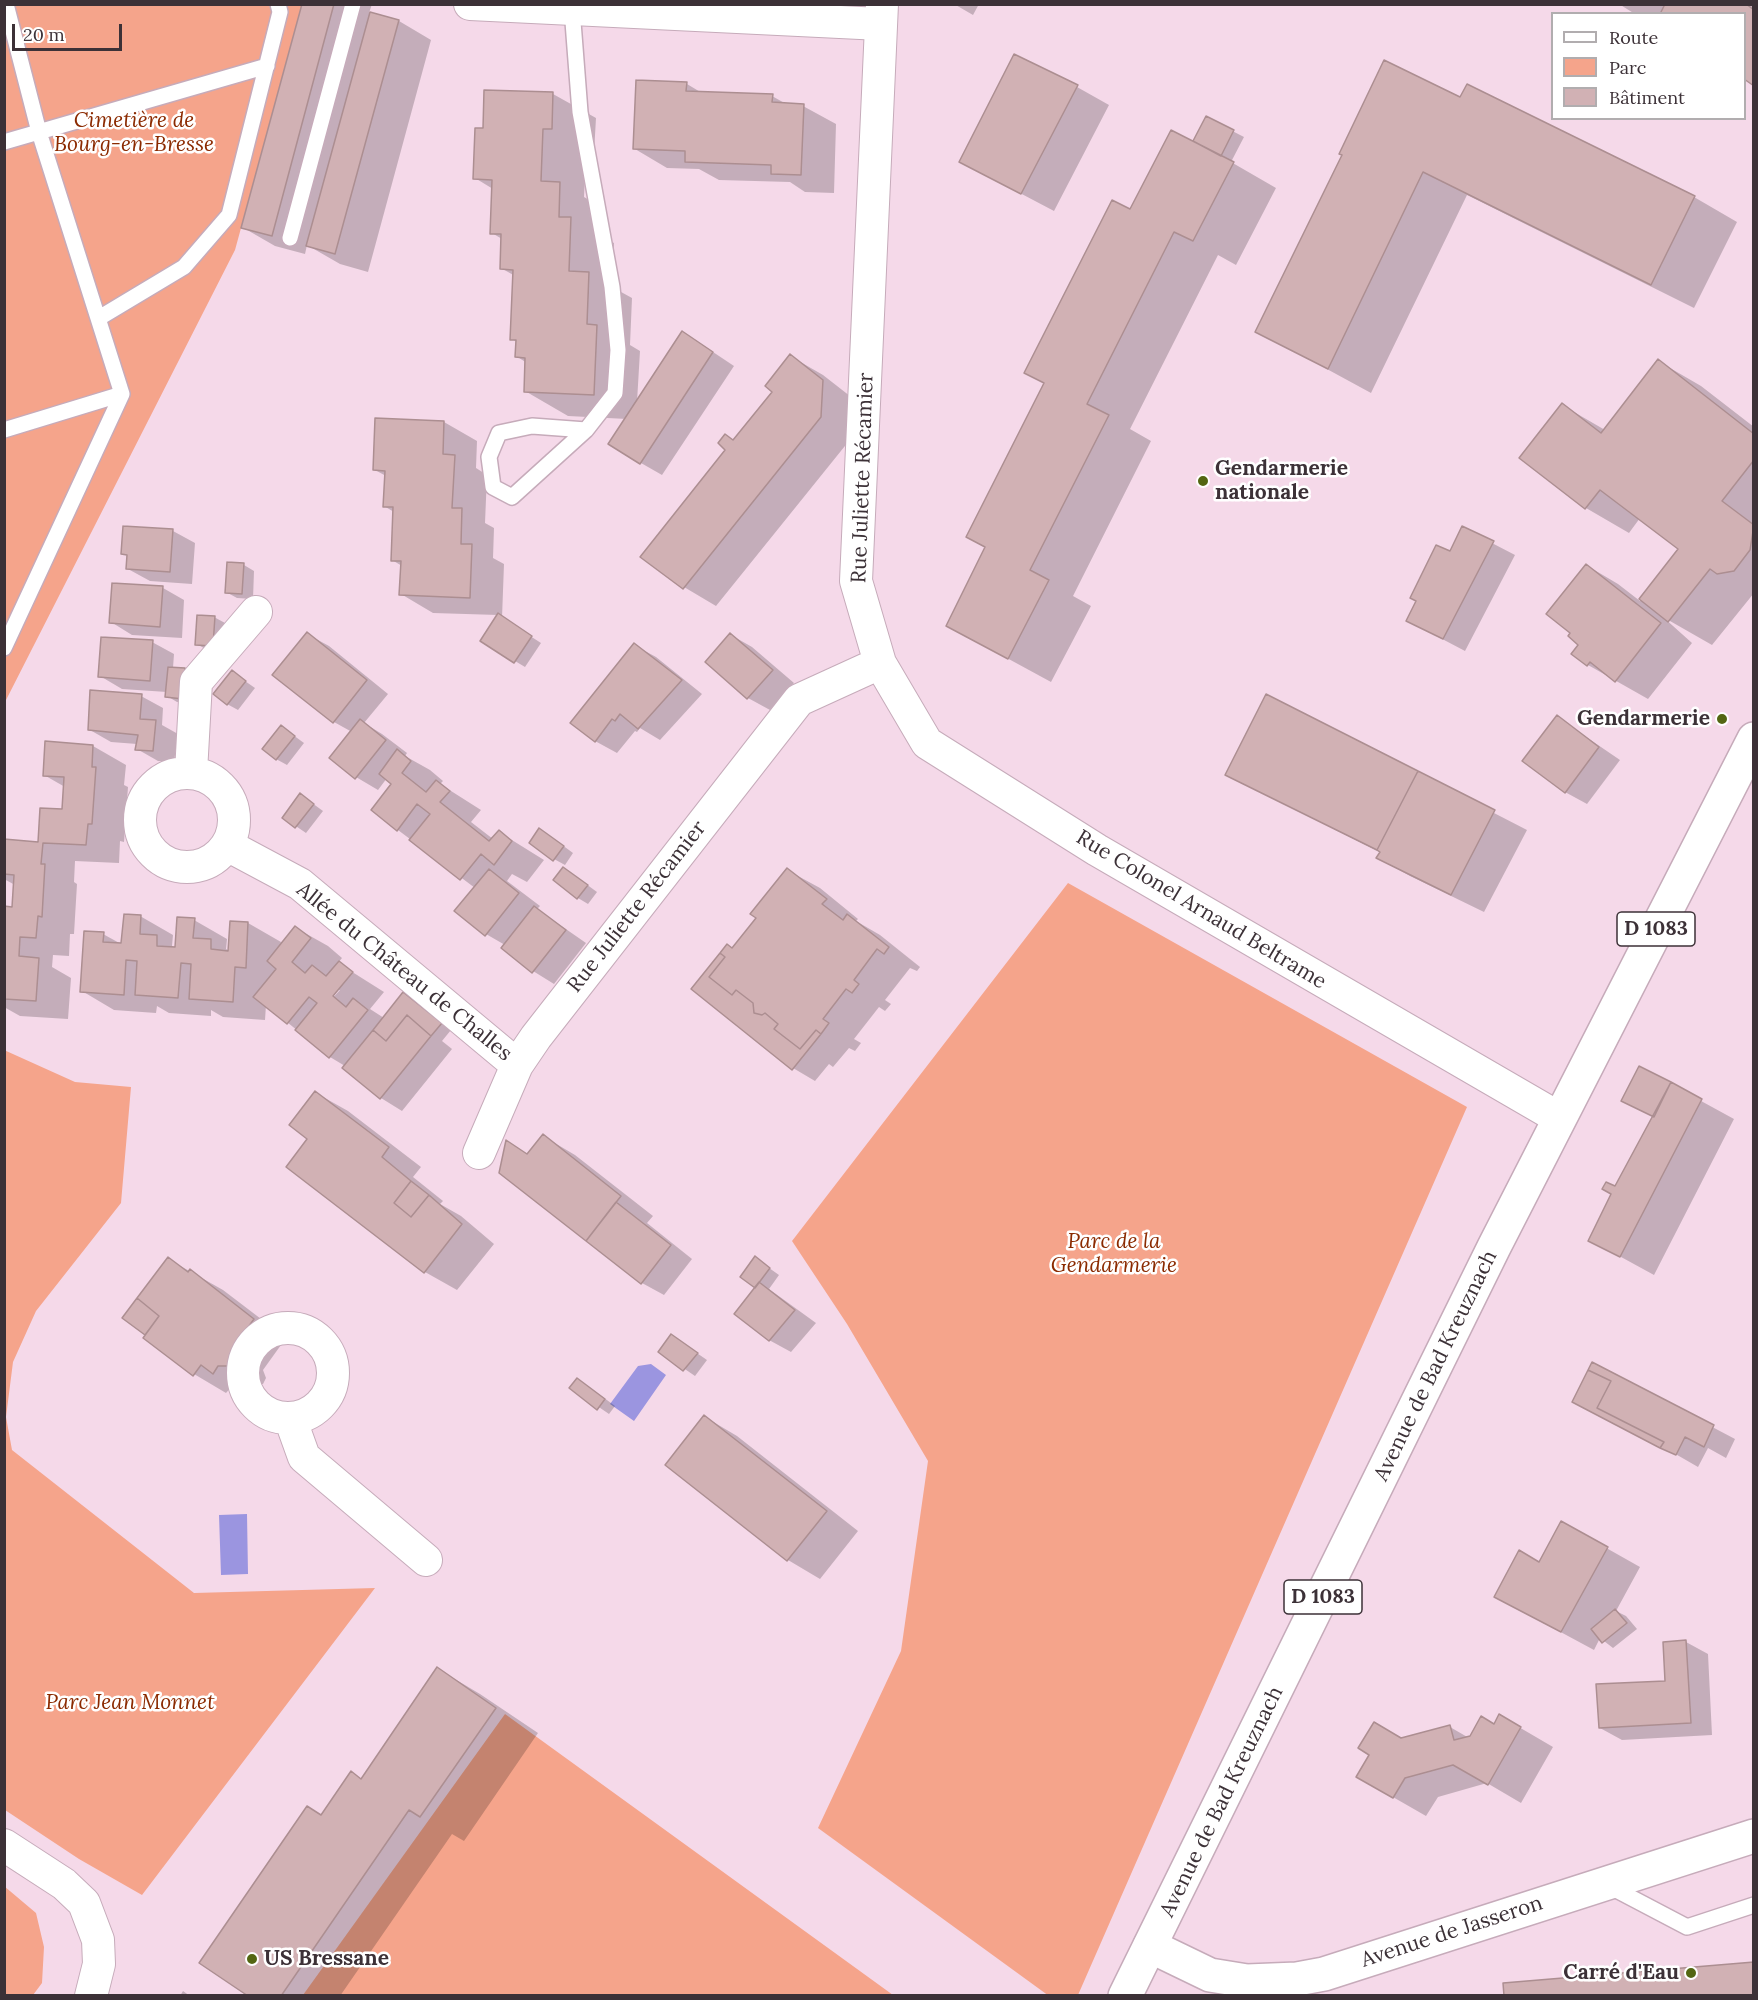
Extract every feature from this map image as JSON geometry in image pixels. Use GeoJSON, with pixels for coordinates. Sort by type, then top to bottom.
{"type":"FeatureCollection","features":[{"type":"Feature","properties":{"kind":"main road","name":"Avenue de Bad Kreuznach"},"geometry":{"type":"LineString","coordinates":[[1125,1995],[1559,1118],[1754,739]]}},
{"type":"Feature","properties":{"kind":"main road","name":"Avenue de Jasseron"},"geometry":{"type":"LineString","coordinates":[[1150,1946],[1210,1975],[1247,1981],[1297,1979],[1324,1974],[1754,1836]]}},
{"type":"Feature","properties":{"kind":"street"},"geometry":{"type":"LineString","coordinates":[[470,4],[572,9],[882,14]]}},
{"type":"Feature","properties":{"kind":"street","name":"Rue Juliette Récamier"},"geometry":{"type":"LineString","coordinates":[[479,1154],[517,1065],[799,700],[880,663],[856,581],[882,14]]}},
{"type":"Feature","properties":{"kind":"street"},"geometry":{"type":"LineString","coordinates":[[191,772],[196,682],[256,612]]}},
{"type":"Feature","properties":{"kind":"street","name":"Rue Colonel Arnaud Beltrame"},"geometry":{"type":"LineString","coordinates":[[880,663],[927,742],[1097,850],[1559,1118]]}},
{"type":"Feature","properties":{"kind":"street"},"geometry":{"type":"LineString","coordinates":[[191,772],[207,777],[220,786],[230,798],[234,813],[234,830],[227,845],[216,858],[196,866],[179,867],[164,861],[151,850],[142,836],[139,820],[142,804],[148,792],[167,777],[191,772]]}},
{"type":"Feature","properties":{"kind":"street","name":"Allée du Château de Challes"},"geometry":{"type":"LineString","coordinates":[[227,845],[300,884],[517,1065]]}},
{"type":"Feature","properties":{"kind":"street"},"geometry":{"type":"LineString","coordinates":[[290,1419],[304,1457],[426,1560]]}},
{"type":"Feature","properties":{"kind":"street"},"geometry":{"type":"LineString","coordinates":[[4,1845],[64,1884],[84,1904],[98,1940],[99,1964],[91,1995]]}},
{"type":"Feature","properties":{"kind":"lane"},"geometry":{"type":"LineString","coordinates":[[4,648],[122,394],[39,132],[6,4]]}},
{"type":"Feature","properties":{"kind":"lane"},"geometry":{"type":"LineString","coordinates":[[99,318],[184,267],[229,215],[280,12],[278,4]]}},
{"type":"Feature","properties":{"kind":"lane"},"geometry":{"type":"LineString","coordinates":[[290,237],[352,4]]}},
{"type":"Feature","properties":{"kind":"lane"},"geometry":{"type":"LineString","coordinates":[[572,9],[580,112],[612,287],[618,350],[615,393],[586,430],[512,497],[493,487],[489,457],[499,433],[532,426],[586,430]]}},
{"type":"Feature","properties":{"kind":"lane"},"geometry":{"type":"LineString","coordinates":[[4,142],[267,66]]}},
{"type":"Feature","properties":{"kind":"lane"},"geometry":{"type":"LineString","coordinates":[[4,430],[122,394]]}},
{"type":"Feature","properties":{"kind":"lane"},"geometry":{"type":"LineString","coordinates":[[1604,1884],[1687,1927],[1754,1905]]}},
{"type":"Feature","properties":{"kind":"green space","name":"Cimetière de Bourg-en-Bresse"},"geometry":{"type":"Polygon","coordinates":[[[5,5],[302,5],[235,250],[5,702],[5,5]]]}},
{"type":"Feature","properties":{"kind":"green space","name":"Parc de la Gendarmerie"},"geometry":{"type":"Polygon","coordinates":[[[1068,883],[1467,1107],[1078,1995],[1049,1996],[818,1828],[901,1651],[928,1461],[847,1324],[792,1241],[1068,883]]]}},
{"type":"Feature","properties":{"kind":"green space","name":"Parc Jean Monnet"},"geometry":{"type":"Polygon","coordinates":[[[4,1050],[75,1082],[131,1087],[121,1203],[36,1311],[13,1362],[6,1417],[12,1450],[194,1593],[375,1588],[142,1895],[79,1859],[5,1810],[4,1050]]]}},
{"type":"Feature","properties":{"kind":"green space"},"geometry":{"type":"Polygon","coordinates":[[[505,1714],[893,1995],[303,1995],[505,1714]]]}},
{"type":"Feature","properties":{"kind":"green space"},"geometry":{"type":"Polygon","coordinates":[[[4,1886],[36,1913],[44,1947],[42,1983],[33,1995],[5,1995],[4,1886]]]}},
{"type":"Feature","properties":{"kind":"shaded area"},"geometry":{"type":"Polygon","coordinates":[[[651,1364],[666,1375],[634,1421],[610,1404],[638,1366],[651,1364]]]}},
{"type":"Feature","properties":{"kind":"shaded area"},"geometry":{"type":"Polygon","coordinates":[[[247,1514],[248,1574],[221,1575],[219,1515],[247,1514]]]}},
{"type":"Feature","properties":{"kind":"building"},"geometry":{"type":"Polygon","coordinates":[[[302,4],[334,4],[272,236],[241,228],[302,4]]]}},
{"type":"Feature","properties":{"kind":"building"},"geometry":{"type":"Polygon","coordinates":[[[1665,4],[1746,4],[1754,10],[1754,86],[1746,80],[1746,12],[1661,12],[1665,4]]]}},
{"type":"Feature","properties":{"kind":"building"},"geometry":{"type":"Polygon","coordinates":[[[370,12],[399,20],[335,254],[306,246],[370,12]]]}},
{"type":"Feature","properties":{"kind":"building"},"geometry":{"type":"Polygon","coordinates":[[[1014,54],[1078,85],[1021,194],[959,162],[1014,54]]]}},
{"type":"Feature","properties":{"kind":"building"},"geometry":{"type":"Polygon","coordinates":[[[1384,60],[1460,97],[1467,84],[1695,196],[1651,285],[1423,172],[1328,369],[1255,332],[1342,155],[1339,154],[1384,60]]]}},
{"type":"Feature","properties":{"kind":"building"},"geometry":{"type":"Polygon","coordinates":[[[636,80],[687,82],[686,91],[773,94],[772,102],[804,104],[801,175],[771,174],[771,165],[685,162],[685,151],[633,149],[636,80]]]}},
{"type":"Feature","properties":{"kind":"building"},"geometry":{"type":"Polygon","coordinates":[[[484,90],[553,92],[552,129],[543,129],[541,181],[560,182],[559,217],[571,217],[569,271],[589,272],[587,324],[597,325],[594,395],[524,392],[525,358],[515,357],[516,340],[510,340],[513,270],[500,269],[501,234],[490,234],[492,180],[473,179],[475,128],[483,128],[484,90]]]}},
{"type":"Feature","properties":{"kind":"building"},"geometry":{"type":"Polygon","coordinates":[[[1206,116],[1234,130],[1221,156],[1193,141],[1206,116]]]}},
{"type":"Feature","properties":{"kind":"building"},"geometry":{"type":"Polygon","coordinates":[[[1171,130],[1234,162],[1193,241],[1174,232],[1087,404],[1109,415],[1030,570],[1049,580],[1008,659],[946,626],[985,547],[966,537],[1044,383],[1024,373],[1112,200],[1130,209],[1171,130]]]}},
{"type":"Feature","properties":{"kind":"building"},"geometry":{"type":"Polygon","coordinates":[[[682,331],[713,352],[640,464],[608,444],[682,331]]]}},
{"type":"Feature","properties":{"kind":"building"},"geometry":{"type":"Polygon","coordinates":[[[790,354],[823,380],[821,417],[683,589],[640,557],[725,450],[718,443],[725,434],[733,440],[772,392],[765,386],[790,354]]]}},
{"type":"Feature","properties":{"kind":"building"},"geometry":{"type":"Polygon","coordinates":[[[1658,359],[1754,434],[1754,460],[1722,501],[1754,525],[1750,550],[1734,571],[1717,574],[1710,569],[1668,622],[1639,599],[1678,549],[1600,490],[1585,509],[1519,458],[1562,403],[1601,433],[1658,359]]]}},
{"type":"Feature","properties":{"kind":"building"},"geometry":{"type":"Polygon","coordinates":[[[375,418],[444,421],[443,454],[455,455],[452,508],[462,508],[461,544],[472,544],[470,598],[399,595],[401,561],[391,561],[393,507],[383,507],[385,471],[373,470],[375,418]]]}},
{"type":"Feature","properties":{"kind":"building"},"geometry":{"type":"Polygon","coordinates":[[[123,526],[173,529],[170,572],[126,569],[127,555],[121,554],[123,526]]]}},
{"type":"Feature","properties":{"kind":"building"},"geometry":{"type":"Polygon","coordinates":[[[1462,526],[1494,541],[1443,639],[1406,621],[1416,601],[1410,598],[1436,545],[1450,551],[1462,526]]]}},
{"type":"Feature","properties":{"kind":"building"},"geometry":{"type":"Polygon","coordinates":[[[227,562],[244,563],[242,594],[225,593],[227,562]]]}},
{"type":"Feature","properties":{"kind":"building"},"geometry":{"type":"Polygon","coordinates":[[[1586,564],[1661,623],[1615,682],[1590,662],[1587,666],[1571,654],[1578,645],[1568,636],[1570,633],[1546,614],[1586,564]]]}},
{"type":"Feature","properties":{"kind":"building"},"geometry":{"type":"Polygon","coordinates":[[[112,583],[163,586],[160,627],[109,623],[112,583]]]}},
{"type":"Feature","properties":{"kind":"building"},"geometry":{"type":"Polygon","coordinates":[[[498,613],[532,636],[514,663],[480,641],[498,613]]]}},
{"type":"Feature","properties":{"kind":"building"},"geometry":{"type":"Polygon","coordinates":[[[197,615],[215,616],[213,646],[195,645],[197,615]]]}},
{"type":"Feature","properties":{"kind":"building"},"geometry":{"type":"Polygon","coordinates":[[[307,632],[367,680],[333,723],[272,675],[307,632]]]}},
{"type":"Feature","properties":{"kind":"building"},"geometry":{"type":"Polygon","coordinates":[[[730,633],[773,670],[747,699],[705,662],[730,633]]]}},
{"type":"Feature","properties":{"kind":"building"},"geometry":{"type":"Polygon","coordinates":[[[101,637],[153,640],[150,681],[98,677],[101,637]]]}},
{"type":"Feature","properties":{"kind":"building"},"geometry":{"type":"Polygon","coordinates":[[[634,643],[682,680],[638,729],[620,714],[615,721],[612,719],[595,742],[570,723],[634,643]]]}},
{"type":"Feature","properties":{"kind":"building"},"geometry":{"type":"Polygon","coordinates":[[[168,667],[185,668],[183,699],[165,697],[168,667]]]}},
{"type":"Feature","properties":{"kind":"building"},"geometry":{"type":"Polygon","coordinates":[[[232,670],[246,681],[227,705],[213,694],[232,670]]]}},
{"type":"Feature","properties":{"kind":"building"},"geometry":{"type":"Polygon","coordinates":[[[90,690],[142,694],[140,719],[156,720],[153,751],[135,750],[138,735],[88,730],[90,690]]]}},
{"type":"Feature","properties":{"kind":"building"},"geometry":{"type":"Polygon","coordinates":[[[1266,694],[1418,771],[1377,850],[1225,775],[1266,694]]]}},
{"type":"Feature","properties":{"kind":"building"},"geometry":{"type":"Polygon","coordinates":[[[1557,715],[1599,747],[1565,793],[1522,761],[1557,715]]]}},
{"type":"Feature","properties":{"kind":"building"},"geometry":{"type":"Polygon","coordinates":[[[360,719],[386,740],[355,779],[329,758],[360,719]]]}},
{"type":"Feature","properties":{"kind":"building"},"geometry":{"type":"Polygon","coordinates":[[[281,725],[295,736],[276,760],[262,749],[281,725]]]}},
{"type":"Feature","properties":{"kind":"building"},"geometry":{"type":"Polygon","coordinates":[[[45,741],[93,745],[92,767],[96,767],[92,824],[88,824],[86,845],[43,843],[41,864],[45,864],[42,917],[38,916],[36,938],[20,937],[19,956],[39,958],[36,1001],[4,999],[4,906],[12,907],[14,875],[4,874],[4,839],[38,842],[40,808],[62,809],[64,777],[43,776],[45,741]]]}},
{"type":"Feature","properties":{"kind":"building"},"geometry":{"type":"Polygon","coordinates":[[[397,749],[411,761],[402,773],[426,792],[436,780],[450,791],[440,802],[489,841],[499,830],[512,841],[494,865],[481,854],[460,880],[409,840],[430,814],[417,804],[397,831],[371,810],[391,784],[379,774],[397,749]]]}},
{"type":"Feature","properties":{"kind":"building"},"geometry":{"type":"Polygon","coordinates":[[[1418,771],[1495,810],[1451,895],[1376,858],[1380,852],[1377,850],[1418,771]]]}},
{"type":"Feature","properties":{"kind":"building"},"geometry":{"type":"Polygon","coordinates":[[[300,793],[314,804],[295,828],[282,818],[300,793]]]}},
{"type":"Feature","properties":{"kind":"building"},"geometry":{"type":"Polygon","coordinates":[[[539,828],[564,846],[553,861],[529,843],[539,828]]]}},
{"type":"Feature","properties":{"kind":"building"},"geometry":{"type":"Polygon","coordinates":[[[563,867],[588,885],[577,899],[553,880],[563,867]]]}},
{"type":"Feature","properties":{"kind":"building"},"geometry":{"type":"Polygon","coordinates":[[[787,868],[827,899],[822,904],[843,920],[847,914],[889,947],[884,954],[877,949],[854,980],[859,984],[852,993],[846,989],[823,1019],[829,1023],[821,1034],[816,1030],[800,1049],[774,1029],[778,1024],[765,1013],[762,1015],[754,1013],[753,1003],[736,990],[732,995],[709,977],[725,957],[720,953],[727,944],[732,948],[756,918],[750,914],[787,868]]]}},
{"type":"Feature","properties":{"kind":"building"},"geometry":{"type":"Polygon","coordinates":[[[489,869],[519,893],[485,936],[454,911],[489,869]]]}},
{"type":"Feature","properties":{"kind":"building"},"geometry":{"type":"Polygon","coordinates":[[[534,906],[566,930],[532,973],[501,948],[534,906]]]}},
{"type":"Feature","properties":{"kind":"building"},"geometry":{"type":"Polygon","coordinates":[[[124,914],[141,915],[140,934],[157,935],[157,946],[175,947],[177,917],[195,918],[193,938],[211,939],[211,949],[228,951],[230,921],[248,922],[246,968],[235,967],[233,1002],[189,999],[191,964],[181,963],[178,998],[135,995],[137,961],[126,960],[124,995],[80,992],[84,931],[104,932],[103,942],[121,943],[124,914]]]}},
{"type":"Feature","properties":{"kind":"building"},"geometry":{"type":"Polygon","coordinates":[[[295,926],[311,938],[292,962],[305,973],[312,965],[326,976],[339,961],[353,972],[333,996],[346,1007],[353,998],[368,1010],[329,1058],[295,1030],[317,1003],[309,997],[287,1024],[253,997],[276,969],[267,961],[295,926]]]}},
{"type":"Feature","properties":{"kind":"building"},"geometry":{"type":"Polygon","coordinates":[[[720,953],[725,957],[709,977],[732,995],[736,990],[753,1003],[754,1013],[762,1015],[765,1013],[778,1024],[774,1029],[800,1049],[816,1030],[821,1034],[792,1070],[691,989],[720,953]]]}},
{"type":"Feature","properties":{"kind":"building"},"geometry":{"type":"Polygon","coordinates":[[[403,992],[442,1023],[431,1036],[407,1015],[386,1041],[373,1030],[403,992]]]}},
{"type":"Feature","properties":{"kind":"building"},"geometry":{"type":"Polygon","coordinates":[[[407,1015],[431,1036],[380,1099],[342,1068],[373,1030],[386,1041],[407,1015]]]}},
{"type":"Feature","properties":{"kind":"building"},"geometry":{"type":"Polygon","coordinates":[[[1639,1066],[1671,1082],[1654,1117],[1621,1101],[1639,1066]]]}},
{"type":"Feature","properties":{"kind":"building"},"geometry":{"type":"Polygon","coordinates":[[[1671,1082],[1702,1099],[1620,1257],[1588,1241],[1611,1194],[1602,1189],[1606,1182],[1615,1186],[1671,1082]]]}},
{"type":"Feature","properties":{"kind":"building"},"geometry":{"type":"Polygon","coordinates":[[[315,1091],[389,1147],[382,1157],[411,1181],[394,1203],[411,1217],[429,1195],[462,1224],[424,1273],[286,1167],[307,1139],[289,1125],[315,1091]]]}},
{"type":"Feature","properties":{"kind":"building"},"geometry":{"type":"Polygon","coordinates":[[[543,1134],[621,1196],[586,1241],[499,1173],[506,1140],[527,1154],[543,1134]]]}},
{"type":"Feature","properties":{"kind":"building"},"geometry":{"type":"Polygon","coordinates":[[[411,1181],[429,1195],[411,1217],[394,1203],[411,1181]]]}},
{"type":"Feature","properties":{"kind":"building"},"geometry":{"type":"Polygon","coordinates":[[[616,1202],[671,1245],[641,1284],[586,1241],[616,1202]]]}},
{"type":"Feature","properties":{"kind":"building"},"geometry":{"type":"Polygon","coordinates":[[[755,1256],[770,1268],[755,1288],[740,1277],[755,1256]]]}},
{"type":"Feature","properties":{"kind":"building"},"geometry":{"type":"Polygon","coordinates":[[[168,1257],[188,1272],[190,1269],[254,1319],[231,1351],[234,1359],[230,1366],[218,1366],[213,1374],[201,1365],[193,1376],[143,1338],[159,1316],[137,1298],[168,1257]]]}},
{"type":"Feature","properties":{"kind":"building"},"geometry":{"type":"Polygon","coordinates":[[[759,1282],[795,1310],[769,1341],[734,1314],[759,1282]]]}},
{"type":"Feature","properties":{"kind":"building"},"geometry":{"type":"Polygon","coordinates":[[[137,1298],[159,1316],[145,1335],[122,1318],[137,1298]]]}},
{"type":"Feature","properties":{"kind":"building"},"geometry":{"type":"Polygon","coordinates":[[[671,1334],[698,1353],[683,1371],[658,1352],[671,1334]]]}},
{"type":"Feature","properties":{"kind":"building"},"geometry":{"type":"Polygon","coordinates":[[[1592,1362],[1714,1425],[1704,1447],[1685,1437],[1676,1455],[1660,1448],[1664,1442],[1597,1408],[1611,1381],[1588,1370],[1592,1362]]]}},
{"type":"Feature","properties":{"kind":"building"},"geometry":{"type":"Polygon","coordinates":[[[1588,1370],[1611,1381],[1597,1408],[1664,1442],[1660,1448],[1572,1402],[1588,1370]]]}},
{"type":"Feature","properties":{"kind":"building"},"geometry":{"type":"Polygon","coordinates":[[[577,1378],[605,1399],[597,1410],[569,1388],[577,1378]]]}},
{"type":"Feature","properties":{"kind":"building"},"geometry":{"type":"Polygon","coordinates":[[[704,1415],[827,1511],[787,1561],[665,1465],[704,1415]]]}},
{"type":"Feature","properties":{"kind":"building"},"geometry":{"type":"Polygon","coordinates":[[[1561,1521],[1608,1547],[1561,1632],[1494,1597],[1519,1550],[1539,1562],[1561,1521]]]}},
{"type":"Feature","properties":{"kind":"building"},"geometry":{"type":"Polygon","coordinates":[[[1615,1609],[1627,1623],[1602,1643],[1591,1629],[1615,1609]]]}},
{"type":"Feature","properties":{"kind":"building"},"geometry":{"type":"Polygon","coordinates":[[[1686,1640],[1691,1723],[1599,1728],[1596,1684],[1665,1681],[1663,1642],[1686,1640]]]}},
{"type":"Feature","properties":{"kind":"building"},"geometry":{"type":"Polygon","coordinates":[[[437,1667],[496,1708],[420,1817],[409,1810],[281,1996],[248,1996],[199,1963],[307,1806],[321,1815],[351,1771],[361,1779],[437,1667]]]}},
{"type":"Feature","properties":{"kind":"building"},"geometry":{"type":"Polygon","coordinates":[[[1499,1714],[1521,1727],[1488,1785],[1453,1765],[1405,1778],[1393,1798],[1356,1777],[1369,1755],[1358,1748],[1374,1722],[1401,1738],[1450,1725],[1454,1740],[1470,1736],[1481,1716],[1494,1724],[1499,1714]]]}},
{"type":"Feature","properties":{"kind":"building","name":"Carré d'Eau"},"geometry":{"type":"Polygon","coordinates":[[[1754,1962],[1754,1996],[1504,1996],[1503,1983],[1754,1962]]]}},
{"type":"Feature","properties":{"kind":"place","name":"Gendarmerie nationale"},"geometry":{"type":"Point","coordinates":[1203,481]}},
{"type":"Feature","properties":{"kind":"place","name":"Gendarmerie"},"geometry":{"type":"Point","coordinates":[1722,719]}},
{"type":"Feature","properties":{"kind":"place","name":"US Bressane"},"geometry":{"type":"Point","coordinates":[252,1959]}},
{"type":"Feature","properties":{"kind":"place","name":"Carré d'Eau"},"geometry":{"type":"Point","coordinates":[1691,1973]}}]}
